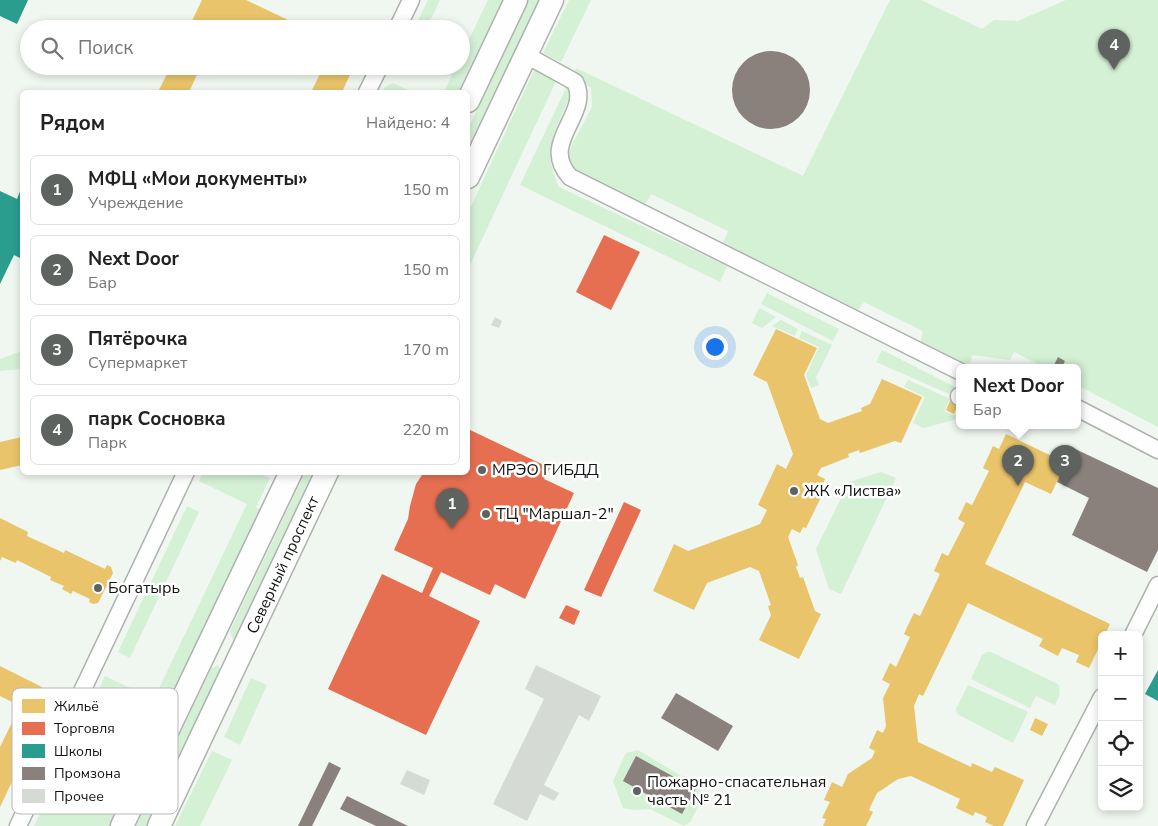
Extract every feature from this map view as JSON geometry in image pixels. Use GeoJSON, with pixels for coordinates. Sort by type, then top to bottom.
{"type":"FeatureCollection","features":[{"type":"Feature","properties":{"kind":"main road"},"geometry":{"type":"LineString","coordinates":[[470,97],[516,0]]}},
{"type":"Feature","properties":{"kind":"main road"},"geometry":{"type":"LineString","coordinates":[[470,174],[552,0]]}},
{"type":"Feature","properties":{"kind":"main road","name":"Северный проспект"},"geometry":{"type":"LineString","coordinates":[[178,709],[290,475]]}},
{"type":"Feature","properties":{"kind":"main road","name":"Северный проспект"},"geometry":{"type":"LineString","coordinates":[[178,786],[326,475]]}},
{"type":"Feature","properties":{"kind":"main road"},"geometry":{"type":"LineString","coordinates":[[209,644],[239,658]]}},
{"type":"Feature","properties":{"kind":"main road","name":"Северный проспект"},"geometry":{"type":"LineString","coordinates":[[122,826],[128,814]]}},
{"type":"Feature","properties":{"kind":"main road","name":"Северный проспект"},"geometry":{"type":"LineString","coordinates":[[159,826],[165,814]]}},
{"type":"Feature","properties":{"kind":"street"},"geometry":{"type":"LineString","coordinates":[[401,20],[411,0]]}},
{"type":"Feature","properties":{"kind":"street"},"geometry":{"type":"LineString","coordinates":[[526,55],[575,82],[579,89],[579,100],[559,146],[559,157],[564,171],[570,177],[956,370]]}},
{"type":"Feature","properties":{"kind":"street"},"geometry":{"type":"LineString","coordinates":[[368,90],[376,75]]}},
{"type":"Feature","properties":{"kind":"street"},"geometry":{"type":"LineString","coordinates":[[1081,410],[1158,450]]}},
{"type":"Feature","properties":{"kind":"street"},"geometry":{"type":"LineString","coordinates":[[83,688],[185,475]]}},
{"type":"Feature","properties":{"kind":"street"},"geometry":{"type":"LineString","coordinates":[[1135,631],[1158,585]]}},
{"type":"Feature","properties":{"kind":"street"},"geometry":{"type":"LineString","coordinates":[[1035,826],[1098,704]]}},
{"type":"Feature","properties":{"kind":"street"},"geometry":{"type":"LineString","coordinates":[[18,826],[24,814]]}},
{"type":"Feature","properties":{"kind":"green space"},"geometry":{"type":"Polygon","coordinates":[[[428,0],[440,0],[430,20],[418,20],[428,0]]]}},
{"type":"Feature","properties":{"kind":"green space"},"geometry":{"type":"Polygon","coordinates":[[[488,0],[503,0],[470,69],[470,37],[488,0]]]}},
{"type":"Feature","properties":{"kind":"green space"},"geometry":{"type":"Polygon","coordinates":[[[528,0],[540,0],[470,148],[470,125],[528,0]]]}},
{"type":"Feature","properties":{"kind":"green space"},"geometry":{"type":"Polygon","coordinates":[[[569,0],[591,0],[561,62],[543,53],[569,0]]]}},
{"type":"Feature","properties":{"kind":"green space"},"geometry":{"type":"Polygon","coordinates":[[[890,0],[921,0],[982,29],[994,20],[1018,21],[1066,0],[1158,0],[1158,427],[1081,387],[1081,364],[1038,364],[1014,352],[1010,360],[972,355],[971,362],[963,364],[920,344],[923,331],[864,302],[856,313],[723,243],[728,231],[651,194],[645,205],[577,174],[568,165],[566,156],[592,107],[591,88],[573,75],[576,68],[803,176],[890,0]]]}},
{"type":"Feature","properties":{"kind":"green space"},"geometry":{"type":"Polygon","coordinates":[[[535,68],[557,79],[470,265],[470,209],[535,68]]]}},
{"type":"Feature","properties":{"kind":"green space"},"geometry":{"type":"Polygon","coordinates":[[[452,75],[467,75],[460,90],[445,90],[452,75]]]}},
{"type":"Feature","properties":{"kind":"green space"},"geometry":{"type":"Polygon","coordinates":[[[393,83],[408,90],[384,90],[385,87],[393,83]]]}},
{"type":"Feature","properties":{"kind":"green space"},"geometry":{"type":"Polygon","coordinates":[[[568,84],[572,92],[556,127],[551,149],[553,173],[559,187],[727,266],[720,282],[520,185],[568,84]]]}},
{"type":"Feature","properties":{"kind":"green space"},"geometry":{"type":"Polygon","coordinates":[[[767,293],[839,329],[833,341],[761,304],[767,293]]]}},
{"type":"Feature","properties":{"kind":"green space"},"geometry":{"type":"Polygon","coordinates":[[[759,308],[776,317],[762,328],[752,323],[759,308]]]}},
{"type":"Feature","properties":{"kind":"green space"},"geometry":{"type":"Polygon","coordinates":[[[781,320],[798,329],[795,336],[772,326],[781,320]]]}},
{"type":"Feature","properties":{"kind":"green space"},"geometry":{"type":"Polygon","coordinates":[[[802,331],[832,345],[816,377],[819,385],[811,388],[806,375],[819,347],[799,338],[802,331]]]}},
{"type":"Feature","properties":{"kind":"green space"},"geometry":{"type":"Polygon","coordinates":[[[882,350],[956,387],[956,397],[876,362],[882,350]]]}},
{"type":"Feature","properties":{"kind":"green space"},"geometry":{"type":"Polygon","coordinates":[[[20,352],[20,369],[0,371],[0,359],[20,352]]]}},
{"type":"Feature","properties":{"kind":"green space"},"geometry":{"type":"Polygon","coordinates":[[[908,380],[950,399],[944,411],[956,416],[954,420],[923,428],[913,423],[925,397],[904,387],[908,380]]]}},
{"type":"Feature","properties":{"kind":"green space"},"geometry":{"type":"Polygon","coordinates":[[[881,472],[896,478],[841,594],[829,589],[816,549],[849,482],[881,472]]]}},
{"type":"Feature","properties":{"kind":"green space"},"geometry":{"type":"Polygon","coordinates":[[[202,475],[263,475],[270,478],[256,507],[261,510],[176,688],[159,688],[247,504],[199,481],[202,475]]]}},
{"type":"Feature","properties":{"kind":"green space"},"geometry":{"type":"Polygon","coordinates":[[[304,475],[314,475],[234,642],[230,631],[304,475]]]}},
{"type":"Feature","properties":{"kind":"green space"},"geometry":{"type":"Polygon","coordinates":[[[187,506],[199,512],[130,658],[118,652],[187,506]]]}},
{"type":"Feature","properties":{"kind":"green space"},"geometry":{"type":"Polygon","coordinates":[[[991,652],[1058,684],[1060,692],[1055,705],[1036,696],[1030,708],[971,679],[982,655],[991,652]]]}},
{"type":"Feature","properties":{"kind":"green space"},"geometry":{"type":"Polygon","coordinates":[[[218,665],[221,672],[178,761],[178,738],[211,669],[218,665]]]}},
{"type":"Feature","properties":{"kind":"green space"},"geometry":{"type":"Polygon","coordinates":[[[105,676],[131,688],[99,688],[105,676]]]}},
{"type":"Feature","properties":{"kind":"green space"},"geometry":{"type":"Polygon","coordinates":[[[251,678],[267,685],[240,745],[224,737],[251,678]]]}},
{"type":"Feature","properties":{"kind":"green space"},"geometry":{"type":"Polygon","coordinates":[[[968,685],[1028,712],[1013,743],[957,714],[956,709],[968,685]]]}},
{"type":"Feature","properties":{"kind":"green space"},"geometry":{"type":"Polygon","coordinates":[[[638,750],[700,787],[702,798],[691,821],[684,826],[650,809],[634,810],[623,808],[613,781],[626,753],[638,750]]]}},
{"type":"Feature","properties":{"kind":"green space"},"geometry":{"type":"Polygon","coordinates":[[[212,751],[232,760],[200,826],[175,826],[212,751]]]}},
{"type":"Feature","properties":{"kind":"green space"},"geometry":{"type":"Polygon","coordinates":[[[40,814],[116,814],[110,826],[34,826],[40,814]]]}},
{"type":"Feature","properties":{"kind":"green space"},"geometry":{"type":"Polygon","coordinates":[[[142,814],[153,814],[147,826],[136,826],[142,814]]]}},
{"type":"Feature","properties":{"kind":"building: Жильё"},"geometry":{"type":"Polygon","coordinates":[[[202,0],[246,0],[288,20],[223,20],[192,20],[202,0]]]}},
{"type":"Feature","properties":{"kind":"building: Жильё"},"geometry":{"type":"Polygon","coordinates":[[[166,75],[197,75],[190,90],[159,90],[166,75]]]}},
{"type":"Feature","properties":{"kind":"building: Жильё"},"geometry":{"type":"Polygon","coordinates":[[[320,75],[350,75],[343,90],[312,90],[320,75]]]}},
{"type":"Feature","properties":{"kind":"building: Жильё","name":"ЖК «Листва»"},"geometry":{"type":"Polygon","coordinates":[[[776,329],[817,348],[804,375],[820,419],[828,423],[862,411],[861,408],[870,404],[882,379],[922,397],[901,443],[895,441],[860,453],[859,450],[848,454],[849,457],[821,468],[817,475],[825,479],[822,486],[826,487],[806,528],[803,527],[800,533],[792,529],[788,537],[798,565],[796,567],[800,578],[803,577],[815,611],[821,614],[799,659],[759,640],[771,615],[768,606],[771,605],[759,571],[750,567],[707,583],[694,610],[653,591],[674,544],[688,551],[760,524],[767,510],[758,505],[777,464],[786,469],[793,454],[767,382],[753,375],[776,329]]]}},
{"type":"Feature","properties":{"kind":"building: Жильё"},"geometry":{"type":"Polygon","coordinates":[[[950,401],[956,403],[954,414],[946,410],[950,401]]]}},
{"type":"Feature","properties":{"kind":"building: Жильё"},"geometry":{"type":"Polygon","coordinates":[[[1006,434],[1066,463],[1051,494],[1025,482],[985,564],[1110,624],[1107,631],[1098,631],[1098,649],[1089,668],[1076,662],[1079,655],[1062,648],[1058,656],[1039,646],[1043,639],[968,603],[923,696],[919,694],[914,706],[918,742],[971,767],[972,763],[992,772],[995,767],[1024,780],[1003,826],[994,826],[985,822],[987,817],[975,812],[973,816],[956,808],[960,799],[911,776],[898,779],[877,793],[869,810],[873,812],[866,826],[823,826],[826,819],[822,818],[830,802],[824,800],[832,782],[842,787],[848,774],[872,758],[875,751],[869,748],[877,730],[883,733],[886,726],[883,698],[890,684],[882,680],[890,663],[896,667],[910,637],[904,634],[909,623],[914,613],[920,616],[940,574],[934,571],[942,553],[948,556],[965,523],[958,519],[966,502],[972,505],[989,471],[983,468],[993,446],[999,449],[1006,434]]]}},
{"type":"Feature","properties":{"kind":"building: Жильё"},"geometry":{"type":"Polygon","coordinates":[[[20,437],[20,465],[0,470],[0,442],[20,437]]]}},
{"type":"Feature","properties":{"kind":"building: Жильё"},"geometry":{"type":"Polygon","coordinates":[[[0,518],[28,532],[27,536],[64,553],[65,550],[105,569],[107,565],[111,567],[113,573],[98,603],[93,604],[89,602],[90,599],[73,591],[71,594],[62,589],[64,586],[50,580],[51,577],[17,560],[16,563],[2,557],[0,561],[0,518]]]}},
{"type":"Feature","properties":{"kind":"building: Жильё"},"geometry":{"type":"Polygon","coordinates":[[[0,666],[42,687],[12,688],[12,702],[0,696],[0,666]]]}},
{"type":"Feature","properties":{"kind":"building: Жильё"},"geometry":{"type":"Polygon","coordinates":[[[1035,718],[1048,724],[1042,736],[1030,730],[1035,718]]]}},
{"type":"Feature","properties":{"kind":"building: Жильё"},"geometry":{"type":"Polygon","coordinates":[[[12,722],[12,782],[0,807],[0,747],[12,722]]]}},
{"type":"Feature","properties":{"kind":"building: Торговля"},"geometry":{"type":"Polygon","coordinates":[[[604,235],[640,252],[611,310],[576,292],[604,235]]]}},
{"type":"Feature","properties":{"kind":"building: Торговля"},"geometry":{"type":"Polygon","coordinates":[[[470,430],[550,468],[544,479],[574,493],[525,599],[495,584],[490,595],[441,572],[429,596],[480,621],[426,735],[328,689],[382,574],[422,593],[433,568],[394,550],[408,519],[416,484],[422,475],[470,475],[470,430]]]}},
{"type":"Feature","properties":{"kind":"building: Торговля"},"geometry":{"type":"Polygon","coordinates":[[[624,502],[641,510],[601,597],[584,590],[624,502]]]}},
{"type":"Feature","properties":{"kind":"building: Торговля"},"geometry":{"type":"Polygon","coordinates":[[[566,605],[580,611],[574,625],[559,618],[566,605]]]}},
{"type":"Feature","properties":{"kind":"building: Школы"},"geometry":{"type":"Polygon","coordinates":[[[0,0],[28,0],[17,24],[0,16],[0,0]]]}},
{"type":"Feature","properties":{"kind":"building: Школы"},"geometry":{"type":"Polygon","coordinates":[[[0,191],[17,199],[20,191],[20,258],[14,255],[0,284],[0,191]]]}},
{"type":"Feature","properties":{"kind":"building: Школы"},"geometry":{"type":"Polygon","coordinates":[[[1158,670],[1158,701],[1145,694],[1158,670]]]}},
{"type":"Feature","properties":{"kind":"building: Промзона"},"geometry":{"type":"Polygon","coordinates":[[[763,51],[779,51],[793,57],[804,68],[810,82],[810,98],[804,112],[793,123],[779,129],[763,129],[749,123],[738,112],[732,98],[732,82],[738,68],[749,57],[763,51]]]}},
{"type":"Feature","properties":{"kind":"building: Промзона"},"geometry":{"type":"Polygon","coordinates":[[[1058,357],[1065,361],[1064,364],[1054,364],[1058,357]]]}},
{"type":"Feature","properties":{"kind":"building: Промзона"},"geometry":{"type":"Polygon","coordinates":[[[1073,448],[1158,488],[1158,550],[1147,572],[1072,535],[1089,498],[1057,482],[1073,448]]]}},
{"type":"Feature","properties":{"kind":"building: Промзона"},"geometry":{"type":"Polygon","coordinates":[[[676,693],[733,726],[718,751],[661,718],[676,693]]]}},
{"type":"Feature","properties":{"kind":"building: Промзона"},"geometry":{"type":"Polygon","coordinates":[[[636,756],[696,789],[682,814],[623,781],[636,756]]]}},
{"type":"Feature","properties":{"kind":"building: Промзона"},"geometry":{"type":"Polygon","coordinates":[[[329,762],[341,768],[312,826],[298,826],[329,762]]]}},
{"type":"Feature","properties":{"kind":"building: Промзона"},"geometry":{"type":"Polygon","coordinates":[[[347,796],[408,826],[376,826],[340,809],[347,796]]]}},
{"type":"Feature","properties":{"kind":"building: Прочее"},"geometry":{"type":"Polygon","coordinates":[[[495,317],[502,321],[499,328],[491,325],[495,317]]]}},
{"type":"Feature","properties":{"kind":"building: Прочее"},"geometry":{"type":"Polygon","coordinates":[[[536,665],[601,696],[589,721],[579,715],[544,785],[559,793],[554,801],[540,794],[527,821],[493,804],[544,699],[525,689],[536,665]]]}},
{"type":"Feature","properties":{"kind":"building: Прочее"},"geometry":{"type":"Polygon","coordinates":[[[407,770],[430,780],[424,795],[400,784],[407,770]]]}},
{"type":"Feature","properties":{"kind":"place","name":"парк Сосновка"},"geometry":{"type":"Point","coordinates":[1114,70]}},
{"type":"Feature","properties":{"kind":"place","name":"МРЭО ГИБДД"},"geometry":{"type":"Point","coordinates":[482,470]}},
{"type":"Feature","properties":{"kind":"place","name":"Next Door"},"geometry":{"type":"Point","coordinates":[1018,486]}},
{"type":"Feature","properties":{"kind":"place","name":"Пятёрочка"},"geometry":{"type":"Point","coordinates":[1065,486]}},
{"type":"Feature","properties":{"kind":"place","name":"ЖК «Листва»"},"geometry":{"type":"Point","coordinates":[794,491]}},
{"type":"Feature","properties":{"kind":"place","name":"ТЦ \"Маршал-2\""},"geometry":{"type":"Point","coordinates":[486,514]}},
{"type":"Feature","properties":{"kind":"place","name":"МФЦ «Мои документы»"},"geometry":{"type":"Point","coordinates":[452,529]}},
{"type":"Feature","properties":{"kind":"place","name":"Богатырь"},"geometry":{"type":"Point","coordinates":[98,588]}},
{"type":"Feature","properties":{"kind":"place","name":"Пожарно-спасательная часть № 21"},"geometry":{"type":"Point","coordinates":[637,791]}}]}
